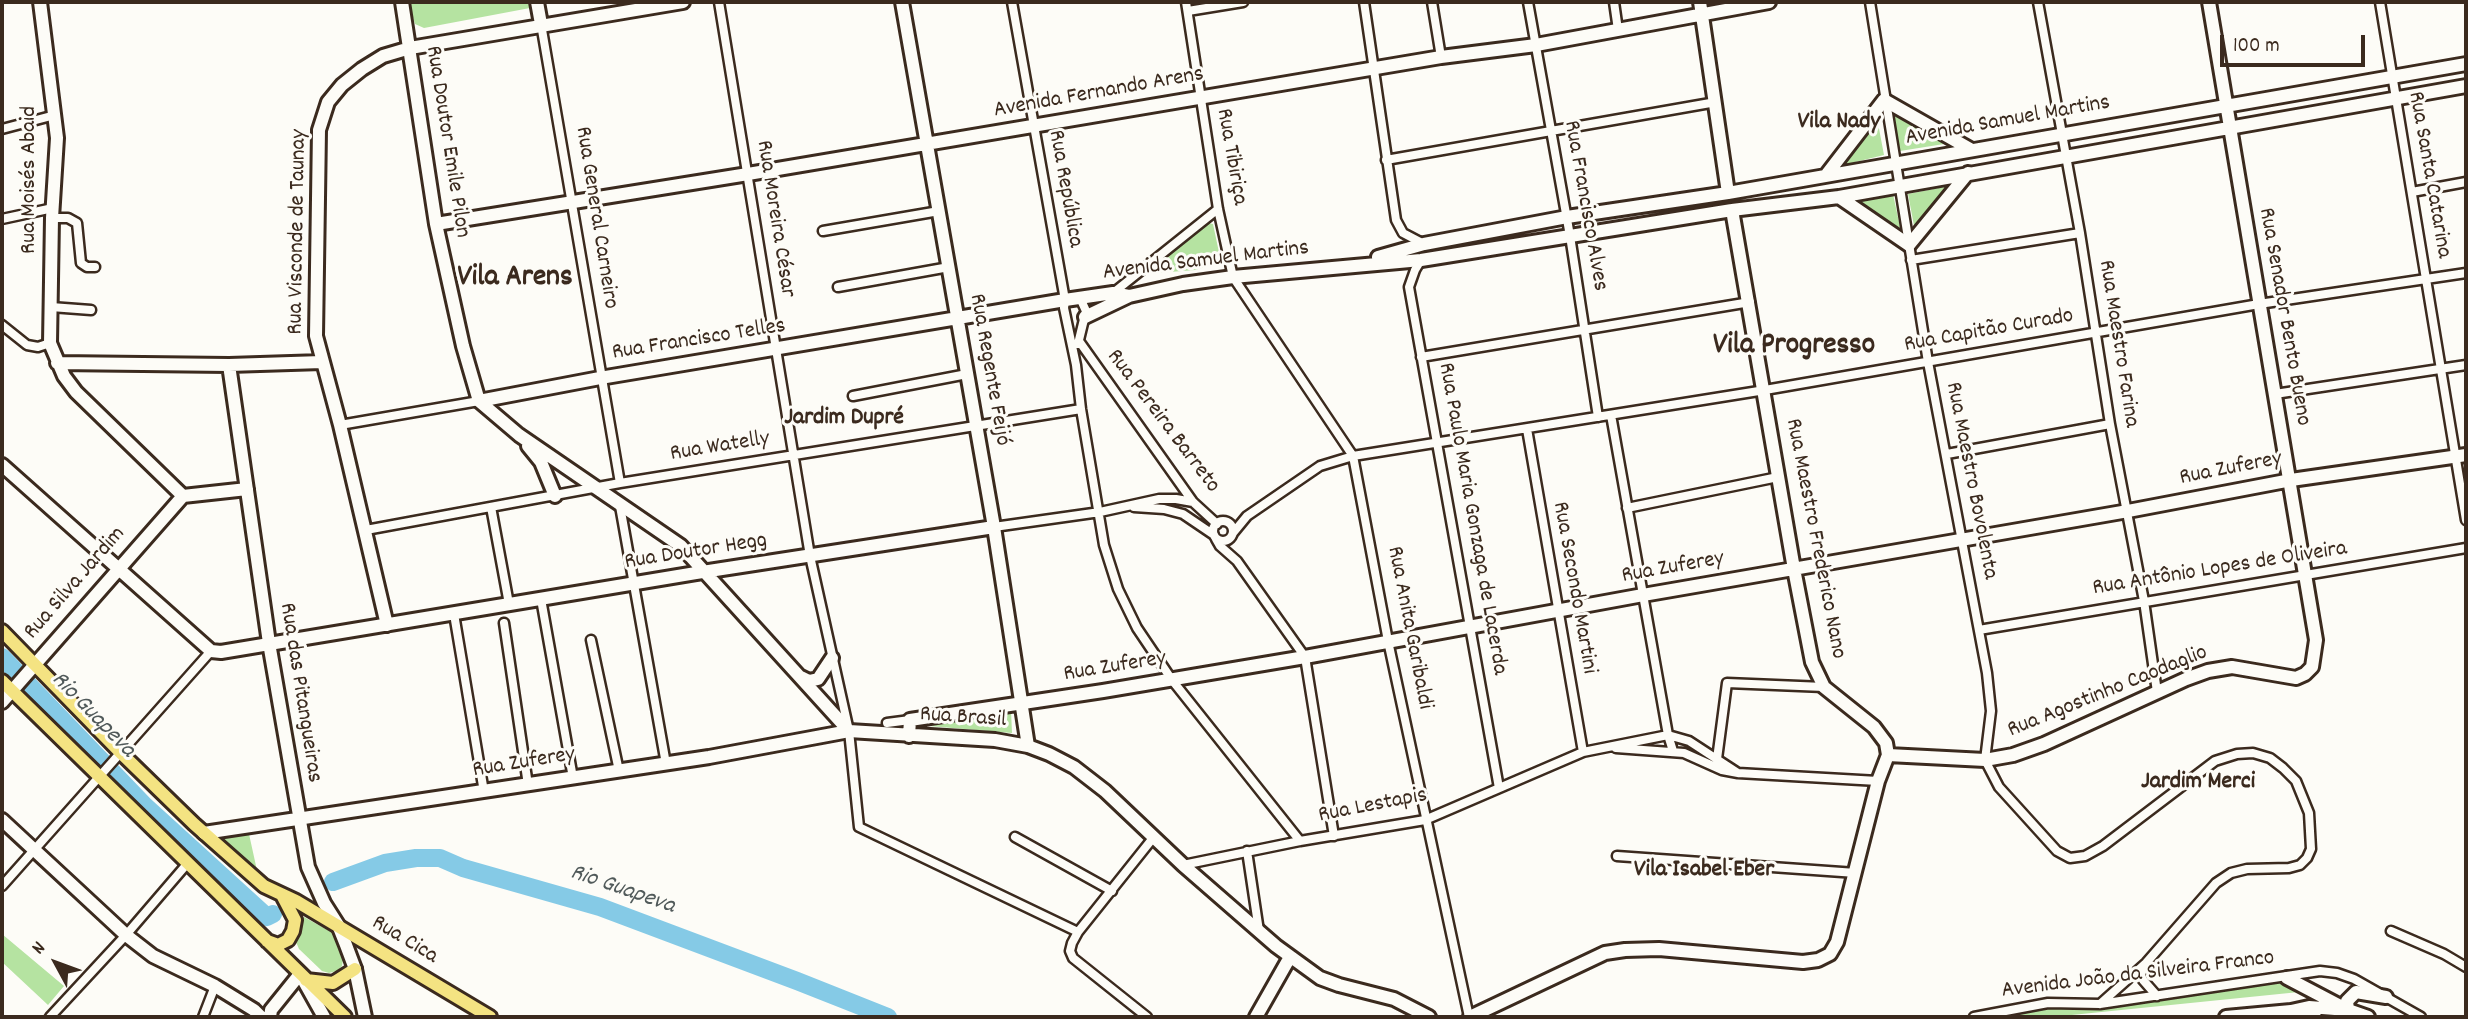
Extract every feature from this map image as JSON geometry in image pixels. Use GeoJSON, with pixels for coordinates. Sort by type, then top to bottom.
{"type":"FeatureCollection","features":[{"type":"Feature","properties":{"kind":"main road","name":"Rua Cica"},"geometry":{"type":"LineString","coordinates":[[2,631],[31,668],[120,756],[264,886],[338,925],[490,1017]]}},
{"type":"Feature","properties":{"kind":"main road"},"geometry":{"type":"LineString","coordinates":[[10,685],[187,864],[345,1017]]}},
{"type":"Feature","properties":{"kind":"main road"},"geometry":{"type":"LineString","coordinates":[[266,941],[278,945],[288,940],[293,931],[295,920],[281,894]]}},
{"type":"Feature","properties":{"kind":"main road"},"geometry":{"type":"LineString","coordinates":[[303,977],[333,983],[355,969]]}},
{"type":"Feature","properties":{"kind":"street","name":"Rua Moisés Abaid"},"geometry":{"type":"LineString","coordinates":[[40,2],[57,138],[52,213],[50,343]]}},
{"type":"Feature","properties":{"kind":"street"},"geometry":{"type":"LineString","coordinates":[[42,19],[51,2]]}},
{"type":"Feature","properties":{"kind":"street","name":"Rua Doutor Emile Pilon"},"geometry":{"type":"LineString","coordinates":[[402,2],[436,224],[463,346],[479,401]]}},
{"type":"Feature","properties":{"kind":"street","name":"Rua General Carneiro"},"geometry":{"type":"LineString","coordinates":[[537,2],[620,483]]}},
{"type":"Feature","properties":{"kind":"street","name":"Rua Visconde de Taunay"},"geometry":{"type":"LineString","coordinates":[[387,625],[366,530],[316,336],[319,130],[328,102],[342,85],[362,69],[383,56],[410,48],[683,2]]}},
{"type":"Feature","properties":{"kind":"street","name":"Rua Moreira César"},"geometry":{"type":"LineString","coordinates":[[719,2],[810,556],[849,731],[859,827],[1079,932]]}},
{"type":"Feature","properties":{"kind":"street","name":"Rua Regente Feijó"},"geometry":{"type":"LineString","coordinates":[[902,2],[994,527],[1028,746]]}},
{"type":"Feature","properties":{"kind":"street","name":"Rua República"},"geometry":{"type":"LineString","coordinates":[[1012,2],[1076,365]]}},
{"type":"Feature","properties":{"kind":"street","name":"Rua Tibiriça"},"geometry":{"type":"LineString","coordinates":[[1186,2],[1218,209],[1233,277]]}},
{"type":"Feature","properties":{"kind":"street"},"geometry":{"type":"LineString","coordinates":[[1188,11],[1243,2]]}},
{"type":"Feature","properties":{"kind":"street"},"geometry":{"type":"LineString","coordinates":[[1363,2],[1396,220],[1404,233],[1424,244],[1421,260]]}},
{"type":"Feature","properties":{"kind":"street"},"geometry":{"type":"LineString","coordinates":[[1432,2],[1441,57]]}},
{"type":"Feature","properties":{"kind":"street","name":"Rua Francisco Alves"},"geometry":{"type":"LineString","coordinates":[[1528,2],[1567,217],[1598,417]]}},
{"type":"Feature","properties":{"kind":"street"},"geometry":{"type":"LineString","coordinates":[[1614,2],[1618,30]]}},
{"type":"Feature","properties":{"kind":"street","name":"Avenida Fernando Arens"},"geometry":{"type":"LineString","coordinates":[[436,224],[1441,57],[1536,45],[1618,30],[1701,8],[1769,2]]}},
{"type":"Feature","properties":{"kind":"street","name":"Rua Maestro Bovolenta"},"geometry":{"type":"LineString","coordinates":[[1870,2],[1928,362],[1979,630],[1991,711],[1985,760]]}},
{"type":"Feature","properties":{"kind":"street","name":"Rua Maestro Farina"},"geometry":{"type":"LineString","coordinates":[[2038,2],[2080,233],[2110,425],[2144,601],[2157,692]]}},
{"type":"Feature","properties":{"kind":"street","name":"Rua Senador Bento Bueno"},"geometry":{"type":"LineString","coordinates":[[2208,2],[2316,640]]}},
{"type":"Feature","properties":{"kind":"street","name":"Rua Santa Catarina"},"geometry":{"type":"LineString","coordinates":[[2380,2],[2441,369],[2461,456],[2466,520]]}},
{"type":"Feature","properties":{"kind":"street"},"geometry":{"type":"LineString","coordinates":[[1701,8],[1728,193]]}},
{"type":"Feature","properties":{"kind":"street","name":"Avenida Samuel Martins"},"geometry":{"type":"LineString","coordinates":[[1352,265],[1424,244],[1567,217],[1728,193],[2466,64]]}},
{"type":"Feature","properties":{"kind":"street","name":"Avenida Samuel Martins"},"geometry":{"type":"LineString","coordinates":[[1065,300],[1081,300],[1113,293],[1129,296],[1233,277],[1421,260],[1732,210],[1839,197],[2466,86]]}},
{"type":"Feature","properties":{"kind":"street"},"geometry":{"type":"LineString","coordinates":[[1827,174],[1884,100],[1970,149]]}},
{"type":"Feature","properties":{"kind":"street"},"geometry":{"type":"LineString","coordinates":[[1386,160],[1716,102]]}},
{"type":"Feature","properties":{"kind":"street"},"geometry":{"type":"LineString","coordinates":[[2,129],[55,115]]}},
{"type":"Feature","properties":{"kind":"street"},"geometry":{"type":"LineString","coordinates":[[1839,197],[1909,246],[1968,173]]}},
{"type":"Feature","properties":{"kind":"street"},"geometry":{"type":"LineString","coordinates":[[2412,192],[2466,182]]}},
{"type":"Feature","properties":{"kind":"street"},"geometry":{"type":"LineString","coordinates":[[1113,293],[1218,209]]}},
{"type":"Feature","properties":{"kind":"street","name":"Rua Maestro Frederico Nano"},"geometry":{"type":"LineString","coordinates":[[1732,210],[1812,662],[1824,688],[1874,727],[1886,743],[1888,755]]}},
{"type":"Feature","properties":{"kind":"street"},"geometry":{"type":"LineString","coordinates":[[823,231],[939,211]]}},
{"type":"Feature","properties":{"kind":"street"},"geometry":{"type":"LineString","coordinates":[[2,219],[52,213],[68,218],[77,223],[81,263],[87,267],[95,267]]}},
{"type":"Feature","properties":{"kind":"street"},"geometry":{"type":"LineString","coordinates":[[1911,260],[2080,233]]}},
{"type":"Feature","properties":{"kind":"street","name":"Rua Paulo Maria Gonzaga de Lacerda"},"geometry":{"type":"LineString","coordinates":[[1421,260],[1409,287],[1499,788]]}},
{"type":"Feature","properties":{"kind":"street"},"geometry":{"type":"LineString","coordinates":[[838,287],[949,267]]}},
{"type":"Feature","properties":{"kind":"street","name":"Rua Capitão Curado"},"geometry":{"type":"LineString","coordinates":[[1247,516],[1320,466],[1353,456],[1765,390],[2259,304],[2466,273]]}},
{"type":"Feature","properties":{"kind":"street","name":"Rua Anita Garibaldi"},"geometry":{"type":"LineString","coordinates":[[1233,277],[1353,456],[1425,820],[1469,1017]]}},
{"type":"Feature","properties":{"kind":"street"},"geometry":{"type":"LineString","coordinates":[[1066,318],[1085,319],[1129,296]]}},
{"type":"Feature","properties":{"kind":"street","name":"Rua Francisco Telles"},"geometry":{"type":"LineString","coordinates":[[340,425],[600,378],[1065,300]]}},
{"type":"Feature","properties":{"kind":"street"},"geometry":{"type":"LineString","coordinates":[[1081,300],[1086,311],[1076,365],[1081,409],[1104,545],[1118,589],[1136,628],[1172,680],[1300,841]]}},
{"type":"Feature","properties":{"kind":"street"},"geometry":{"type":"LineString","coordinates":[[1422,358],[1750,302]]}},
{"type":"Feature","properties":{"kind":"street"},"geometry":{"type":"LineString","coordinates":[[51,307],[91,310]]}},
{"type":"Feature","properties":{"kind":"street"},"geometry":{"type":"LineString","coordinates":[[2,325],[27,345],[50,343],[57,363],[76,392],[183,496],[247,489]]}},
{"type":"Feature","properties":{"kind":"street","name":"Rua Pereira Barreto"},"geometry":{"type":"LineString","coordinates":[[1079,341],[1192,502],[1221,523],[1232,526],[1232,535]]}},
{"type":"Feature","properties":{"kind":"street"},"geometry":{"type":"LineString","coordinates":[[57,363],[229,365],[322,362]]}},
{"type":"Feature","properties":{"kind":"street","name":"Rua das Pitangueiras"},"geometry":{"type":"LineString","coordinates":[[229,365],[269,643],[298,818],[312,879],[338,925],[355,969],[365,1017]]}},
{"type":"Feature","properties":{"kind":"street"},"geometry":{"type":"LineString","coordinates":[[2275,394],[2466,365]]}},
{"type":"Feature","properties":{"kind":"street"},"geometry":{"type":"LineString","coordinates":[[853,396],[967,374]]}},
{"type":"Feature","properties":{"kind":"street"},"geometry":{"type":"LineString","coordinates":[[479,401],[519,435],[681,546],[849,731]]}},
{"type":"Feature","properties":{"kind":"street","name":"Rua Watelly"},"geometry":{"type":"LineString","coordinates":[[366,530],[620,483],[1081,409]]}},
{"type":"Feature","properties":{"kind":"street"},"geometry":{"type":"LineString","coordinates":[[1611,415],[1673,751]]}},
{"type":"Feature","properties":{"kind":"street"},"geometry":{"type":"LineString","coordinates":[[1947,454],[2110,425]]}},
{"type":"Feature","properties":{"kind":"street","name":"Rua Secondo Martini"},"geometry":{"type":"LineString","coordinates":[[1527,429],[1583,752]]}},
{"type":"Feature","properties":{"kind":"street"},"geometry":{"type":"LineString","coordinates":[[519,435],[541,462],[555,496]]}},
{"type":"Feature","properties":{"kind":"street","name":"Rua Zuferey"},"geometry":{"type":"LineString","coordinates":[[887,723],[1172,680],[2291,480],[2461,456]]}},
{"type":"Feature","properties":{"kind":"street"},"geometry":{"type":"LineString","coordinates":[[2,465],[211,651],[2,886]]}},
{"type":"Feature","properties":{"kind":"street"},"geometry":{"type":"LineString","coordinates":[[1627,508],[1778,477]]}},
{"type":"Feature","properties":{"kind":"street","name":"Rua Silva Jardim"},"geometry":{"type":"LineString","coordinates":[[2,702],[10,685],[31,668],[183,496]]}},
{"type":"Feature","properties":{"kind":"street","name":"Rua Doutor Hegg"},"geometry":{"type":"LineString","coordinates":[[1131,507],[1144,501],[1159,499],[1192,502]]}},
{"type":"Feature","properties":{"kind":"street"},"geometry":{"type":"LineString","coordinates":[[620,506],[666,764]]}},
{"type":"Feature","properties":{"kind":"street"},"geometry":{"type":"LineString","coordinates":[[491,507],[509,604]]}},
{"type":"Feature","properties":{"kind":"street","name":"Rua Doutor Hegg"},"geometry":{"type":"LineString","coordinates":[[211,651],[221,652],[706,572],[1131,507],[1164,509],[1183,514],[1215,537]]}},
{"type":"Feature","properties":{"kind":"street"},"geometry":{"type":"LineString","coordinates":[[1215,537],[1221,523],[1247,516]]}},
{"type":"Feature","properties":{"kind":"street"},"geometry":{"type":"LineString","coordinates":[[1215,537],[1226,541],[1247,516]]}},
{"type":"Feature","properties":{"kind":"street"},"geometry":{"type":"LineString","coordinates":[[1232,535],[1237,561]]}},
{"type":"Feature","properties":{"kind":"street"},"geometry":{"type":"LineString","coordinates":[[1215,537],[1220,546],[1237,561],[1306,657],[1334,836]]}},
{"type":"Feature","properties":{"kind":"street","name":"Rua Antônio Lopes de Oliveira"},"geometry":{"type":"LineString","coordinates":[[1979,630],[2466,548]]}},
{"type":"Feature","properties":{"kind":"street"},"geometry":{"type":"LineString","coordinates":[[541,599],[573,778]]}},
{"type":"Feature","properties":{"kind":"street"},"geometry":{"type":"LineString","coordinates":[[454,614],[484,792]]}},
{"type":"Feature","properties":{"kind":"street"},"geometry":{"type":"LineString","coordinates":[[504,623],[528,785]]}},
{"type":"Feature","properties":{"kind":"street"},"geometry":{"type":"LineString","coordinates":[[592,640],[619,771]]}},
{"type":"Feature","properties":{"kind":"street","name":"Rua Agostinho Caodaglio"},"geometry":{"type":"LineString","coordinates":[[1888,755],[1985,760],[2013,755],[2044,744],[2208,671],[2232,667],[2296,678],[2312,667],[2316,640]]}},
{"type":"Feature","properties":{"kind":"street"},"geometry":{"type":"LineString","coordinates":[[798,675],[809,681],[818,679],[832,658]]}},
{"type":"Feature","properties":{"kind":"street"},"geometry":{"type":"LineString","coordinates":[[1717,759],[1727,683],[1824,688]]}},
{"type":"Feature","properties":{"kind":"street"},"geometry":{"type":"LineString","coordinates":[[909,736],[910,720]]}},
{"type":"Feature","properties":{"kind":"street","name":"Rua Zuferey"},"geometry":{"type":"LineString","coordinates":[[204,833],[666,764],[849,731]]}},
{"type":"Feature","properties":{"kind":"street","name":"Rua Brasil"},"geometry":{"type":"LineString","coordinates":[[849,731],[995,740],[1028,746],[1049,754],[1074,767],[1105,791],[1183,865],[1290,957],[1320,978],[1394,999],[1429,1017]]}},
{"type":"Feature","properties":{"kind":"street"},"geometry":{"type":"LineString","coordinates":[[1668,735],[1689,741],[1738,773]]}},
{"type":"Feature","properties":{"kind":"street","name":"Rua Lestapis"},"geometry":{"type":"LineString","coordinates":[[1183,865],[1300,841],[1425,820],[1583,752],[1668,735]]}},
{"type":"Feature","properties":{"kind":"street","name":"Rua Lestapis"},"geometry":{"type":"LineString","coordinates":[[1603,748],[1684,753],[1722,770],[1738,773],[1878,781]]}},
{"type":"Feature","properties":{"kind":"street"},"geometry":{"type":"LineString","coordinates":[[1985,760],[1999,787],[2057,851],[2070,858],[2085,856],[2103,846],[2215,761],[2253,752],[2270,758],[2295,781],[2309,813],[2311,849],[2307,858],[2300,865],[2289,868],[2247,869],[2231,873],[2216,883],[2146,963],[2100,1004]]}},
{"type":"Feature","properties":{"kind":"street"},"geometry":{"type":"LineString","coordinates":[[1469,1017],[1605,953],[1659,949],[1803,962],[1818,960],[1830,954],[1837,942],[1878,781],[1888,755]]}},
{"type":"Feature","properties":{"kind":"street"},"geometry":{"type":"LineString","coordinates":[[2,820],[126,936],[153,956],[215,986],[261,1017]]}},
{"type":"Feature","properties":{"kind":"street"},"geometry":{"type":"LineString","coordinates":[[1015,837],[1112,891]]}},
{"type":"Feature","properties":{"kind":"street"},"geometry":{"type":"LineString","coordinates":[[1147,1017],[1073,958],[1070,951],[1079,932],[1153,838]]}},
{"type":"Feature","properties":{"kind":"street"},"geometry":{"type":"LineString","coordinates":[[1247,851],[1259,931]]}},
{"type":"Feature","properties":{"kind":"street"},"geometry":{"type":"LineString","coordinates":[[1617,856],[1856,873]]}},
{"type":"Feature","properties":{"kind":"street"},"geometry":{"type":"LineString","coordinates":[[50,1017],[126,936],[187,864]]}},
{"type":"Feature","properties":{"kind":"street"},"geometry":{"type":"LineString","coordinates":[[2391,931],[2444,954],[2466,967]]}},
{"type":"Feature","properties":{"kind":"street"},"geometry":{"type":"LineString","coordinates":[[1255,1017],[1290,957]]}},
{"type":"Feature","properties":{"kind":"street"},"geometry":{"type":"LineString","coordinates":[[2146,963],[2141,975],[2157,996]]}},
{"type":"Feature","properties":{"kind":"street","name":"Avenida João da Silveira Franco"},"geometry":{"type":"LineString","coordinates":[[1974,1017],[2048,1003],[2100,1004],[2320,971],[2354,979],[2421,1017]]}},
{"type":"Feature","properties":{"kind":"street"},"geometry":{"type":"LineString","coordinates":[[270,1017],[271,1010],[303,977],[324,1017]]}},
{"type":"Feature","properties":{"kind":"street"},"geometry":{"type":"LineString","coordinates":[[2287,978],[2348,1010],[2368,1017]]}},
{"type":"Feature","properties":{"kind":"street"},"geometry":{"type":"LineString","coordinates":[[203,1017],[215,986]]}},
{"type":"Feature","properties":{"kind":"street"},"geometry":{"type":"LineString","coordinates":[[2348,1010],[2347,1001],[2356,992],[2386,997]]}},
{"type":"Feature","properties":{"kind":"street"},"geometry":{"type":"LineString","coordinates":[[2226,1017],[2291,1012],[2309,1007],[2348,1010]]}},
{"type":"Feature","properties":{"kind":"street"},"geometry":{"type":"LineString","coordinates":[[2291,1012],[2315,1017]]}},
{"type":"Feature","properties":{"kind":"green space"},"geometry":{"type":"Polygon","coordinates":[[[408,2],[528,2],[530,8],[424,28],[415,24],[408,2]]]}},
{"type":"Feature","properties":{"kind":"green space"},"geometry":{"type":"Polygon","coordinates":[[[1892,110],[1944,144],[1900,151],[1892,110]]]}},
{"type":"Feature","properties":{"kind":"green space"},"geometry":{"type":"Polygon","coordinates":[[[1877,118],[1884,155],[1839,166],[1877,118]]]}},
{"type":"Feature","properties":{"kind":"green space"},"geometry":{"type":"Polygon","coordinates":[[[1954,185],[1915,231],[1908,194],[1954,185]]]}},
{"type":"Feature","properties":{"kind":"green space"},"geometry":{"type":"Polygon","coordinates":[[[1893,194],[1902,236],[1849,200],[1893,194]]]}},
{"type":"Feature","properties":{"kind":"green space"},"geometry":{"type":"Polygon","coordinates":[[[1208,223],[1213,224],[1220,257],[1215,264],[1195,270],[1144,274],[1143,270],[1208,223]]]}},
{"type":"Feature","properties":{"kind":"green space"},"geometry":{"type":"Polygon","coordinates":[[[1011,710],[1012,733],[917,725],[918,719],[1011,710]]]}},
{"type":"Feature","properties":{"kind":"green space"},"geometry":{"type":"Polygon","coordinates":[[[249,834],[258,875],[222,841],[224,836],[249,834]]]}},
{"type":"Feature","properties":{"kind":"green space"},"geometry":{"type":"Polygon","coordinates":[[[304,917],[333,933],[343,959],[342,966],[337,971],[322,971],[299,949],[296,929],[299,920],[304,917]]]}},
{"type":"Feature","properties":{"kind":"green space"},"geometry":{"type":"Polygon","coordinates":[[[2,934],[64,986],[48,1005],[2,962],[2,934]]]}},
{"type":"Feature","properties":{"kind":"green space"},"geometry":{"type":"Polygon","coordinates":[[[2286,982],[2309,991],[2052,1017],[1995,1017],[1997,1014],[2286,982]]]}},
{"type":"Feature","properties":{"kind":"waterway","name":"Rio Guapeva"},"geometry":{"type":"LineString","coordinates":[[2,657],[145,806],[267,917],[273,914]]}},
{"type":"Feature","properties":{"kind":"waterway","name":"Rio Guapeva"},"geometry":{"type":"LineString","coordinates":[[333,882],[385,863],[416,858],[440,858],[463,868],[600,907],[888,1017]]}},
{"type":"Feature","properties":{"kind":"district","name":"Vila Nady"},"geometry":{"type":"Point","coordinates":[1839,124]}},
{"type":"Feature","properties":{"kind":"district","name":"Vila Arens"},"geometry":{"type":"Point","coordinates":[515,280]}},
{"type":"Feature","properties":{"kind":"district","name":"Vila Progresso"},"geometry":{"type":"Point","coordinates":[1794,348]}},
{"type":"Feature","properties":{"kind":"district","name":"Jardim Dupré"},"geometry":{"type":"Point","coordinates":[844,420]}},
{"type":"Feature","properties":{"kind":"district","name":"Jardim Merci"},"geometry":{"type":"Point","coordinates":[2198,784]}},
{"type":"Feature","properties":{"kind":"district","name":"Vila Isabel Eber"},"geometry":{"type":"Point","coordinates":[1704,872]}}]}
